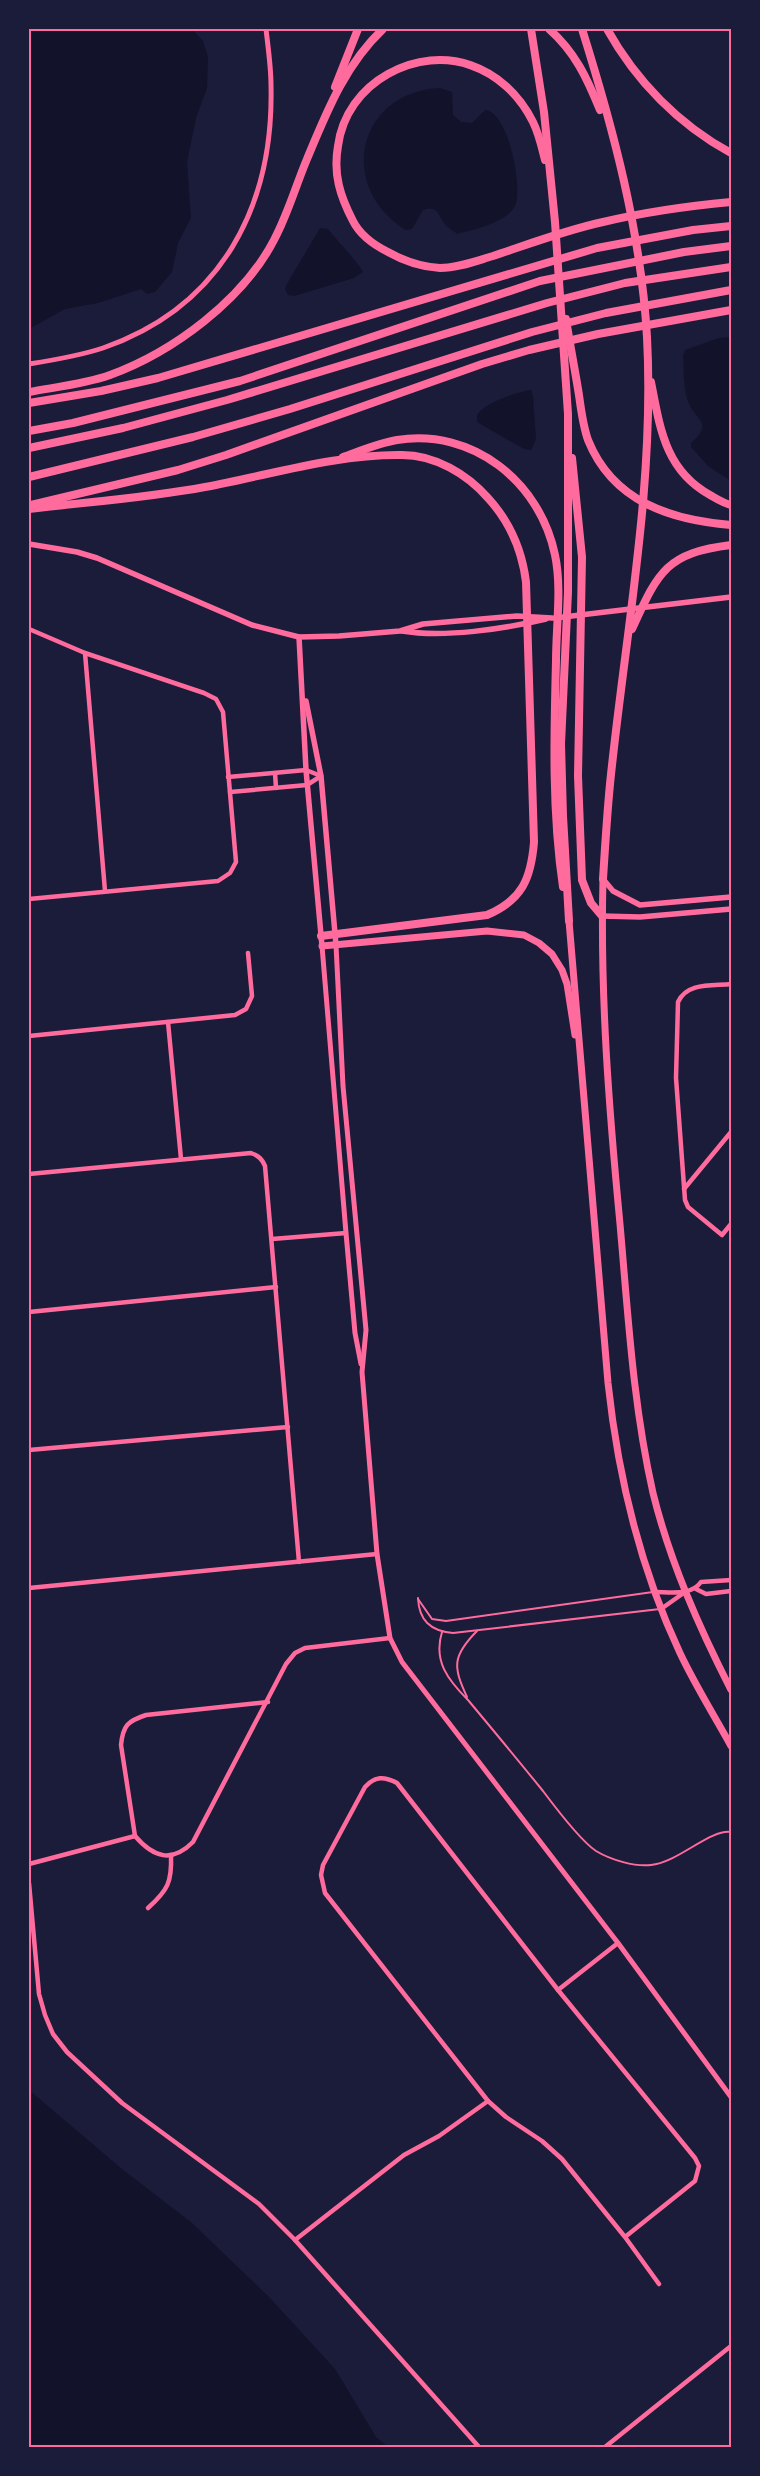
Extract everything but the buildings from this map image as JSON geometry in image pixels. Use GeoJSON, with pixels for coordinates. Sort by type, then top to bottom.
{"type":"FeatureCollection","features":[{"type":"Feature","properties":{"kind":"highway"},"geometry":{"type":"LineString","coordinates":[[328,108],[338,76],[358,29]]}},
{"type":"Feature","properties":{"kind":"highway"},"geometry":{"type":"LineString","coordinates":[[29,392],[109,375],[131,366],[187,335],[223,305],[258,264],[274,240],[328,108],[339,86],[358,56],[383,29]]}},
{"type":"Feature","properties":{"kind":"highway"},"geometry":{"type":"LineString","coordinates":[[530,29],[544,112],[568,354],[588,439],[608,473],[637,499],[654,508],[686,520],[731,525]]}},
{"type":"Feature","properties":{"kind":"highway"},"geometry":{"type":"LineString","coordinates":[[549,29],[570,50],[585,74],[614,147]]}},
{"type":"Feature","properties":{"kind":"highway"},"geometry":{"type":"LineString","coordinates":[[582,29],[614,147],[638,251],[647,336],[648,365],[645,488],[630,635],[610,784],[603,879]]}},
{"type":"Feature","properties":{"kind":"highway"},"geometry":{"type":"LineString","coordinates":[[607,29],[634,71],[666,106],[698,133],[731,153]]}},
{"type":"Feature","properties":{"kind":"highway"},"geometry":{"type":"LineString","coordinates":[[551,181],[533,122],[513,93],[501,81],[486,71],[471,65],[442,60],[417,62],[397,70],[373,84],[359,97],[343,126],[336,159],[340,194],[356,227],[379,248],[410,263],[425,267],[461,266],[602,222],[695,205],[731,202]]}},
{"type":"Feature","properties":{"kind":"highway"},"geometry":{"type":"LineString","coordinates":[[29,403],[100,391],[158,378],[597,248],[693,230],[731,226]]}},
{"type":"Feature","properties":{"kind":"highway"},"geometry":{"type":"LineString","coordinates":[[29,431],[73,423],[240,381],[540,281],[684,252],[731,246]]}},
{"type":"Feature","properties":{"kind":"highway"},"geometry":{"type":"LineString","coordinates":[[29,448],[123,428],[227,400],[547,303],[625,284],[731,267]]}},
{"type":"Feature","properties":{"kind":"highway"},"geometry":{"type":"LineString","coordinates":[[29,477],[193,437],[290,409],[476,348],[541,330],[606,313],[731,290]]}},
{"type":"Feature","properties":{"kind":"highway"},"geometry":{"type":"LineString","coordinates":[[29,505],[178,470],[226,455],[482,364],[529,350],[598,334],[731,310]]}},
{"type":"Feature","properties":{"kind":"highway"},"geometry":{"type":"LineString","coordinates":[[568,354],[568,592],[562,766],[570,921]]}},
{"type":"Feature","properties":{"kind":"highway"},"geometry":{"type":"LineString","coordinates":[[648,365],[660,431],[673,462],[696,487],[731,505]]}},
{"type":"Feature","properties":{"kind":"highway"},"geometry":{"type":"LineString","coordinates":[[568,414],[580,534],[582,590],[578,776],[582,880],[591,903],[602,916]]}},
{"type":"Feature","properties":{"kind":"highway"},"geometry":{"type":"LineString","coordinates":[[324,463],[396,440],[416,439],[450,443],[484,456],[507,471],[535,502],[550,536],[556,557],[558,593],[555,823],[563,893],[570,921]]}},
{"type":"Feature","properties":{"kind":"highway"},"geometry":{"type":"LineString","coordinates":[[29,509],[204,487],[324,463],[404,455],[439,463],[468,478],[496,508],[515,537],[524,568],[527,596],[534,842],[528,878],[522,889],[502,909],[487,915],[321,936]]}},
{"type":"Feature","properties":{"kind":"highway"},"geometry":{"type":"LineString","coordinates":[[630,635],[652,584],[668,567],[691,552],[731,545]]}},
{"type":"Feature","properties":{"kind":"main road"},"geometry":{"type":"LineString","coordinates":[[29,544],[77,552],[97,558],[252,624],[299,637],[400,631],[433,623],[520,616],[552,618]]}},
{"type":"Feature","properties":{"kind":"main road"},"geometry":{"type":"LineString","coordinates":[[400,631],[424,635],[521,625],[552,618],[731,597]]}},
{"type":"Feature","properties":{"kind":"main road"},"geometry":{"type":"LineString","coordinates":[[299,637],[307,786],[322,946],[487,930],[524,935],[539,943],[552,954],[562,970],[567,984],[584,1091]]}},
{"type":"Feature","properties":{"kind":"main road"},"geometry":{"type":"LineString","coordinates":[[302,682],[320,776],[336,945]]}},
{"type":"Feature","properties":{"kind":"main road"},"geometry":{"type":"LineString","coordinates":[[603,879],[613,891],[640,905],[731,897]]}},
{"type":"Feature","properties":{"kind":"main road"},"geometry":{"type":"LineString","coordinates":[[603,879],[602,916],[606,1073],[637,1406],[656,1502],[685,1592],[731,1690]]}},
{"type":"Feature","properties":{"kind":"main road"},"geometry":{"type":"LineString","coordinates":[[602,916],[640,917],[731,909]]}},
{"type":"Feature","properties":{"kind":"main road"},"geometry":{"type":"LineString","coordinates":[[570,921],[611,1412],[629,1508],[661,1609],[691,1676],[731,1746]]}},
{"type":"Feature","properties":{"kind":"street"},"geometry":{"type":"LineString","coordinates":[[29,364],[104,348],[152,325],[198,292],[231,251],[254,205],[268,134],[271,85],[266,29]]}},
{"type":"Feature","properties":{"kind":"street"},"geometry":{"type":"LineString","coordinates":[[29,629],[85,653],[204,693],[216,699],[223,712],[236,862],[230,873],[218,882],[29,899]]}},
{"type":"Feature","properties":{"kind":"street"},"geometry":{"type":"LineString","coordinates":[[85,653],[105,891]]}},
{"type":"Feature","properties":{"kind":"street"},"geometry":{"type":"LineString","coordinates":[[228,777],[306,770],[320,776],[307,786],[230,792]]}},
{"type":"Feature","properties":{"kind":"street"},"geometry":{"type":"LineString","coordinates":[[275,773],[276,788]]}},
{"type":"Feature","properties":{"kind":"street"},"geometry":{"type":"LineString","coordinates":[[336,945],[343,1086],[366,1330],[362,1372]]}},
{"type":"Feature","properties":{"kind":"street"},"geometry":{"type":"LineString","coordinates":[[322,946],[355,1333],[362,1372],[376,1554],[390,1638],[402,1662],[618,1943],[731,2096]]}},
{"type":"Feature","properties":{"kind":"street"},"geometry":{"type":"LineString","coordinates":[[29,1036],[235,1015],[246,1009],[252,996],[248,952]]}},
{"type":"Feature","properties":{"kind":"street"},"geometry":{"type":"LineString","coordinates":[[731,984],[686,990],[678,1002],[677,1098],[684,1190],[688,1207],[722,1235],[731,1224]]}},
{"type":"Feature","properties":{"kind":"street"},"geometry":{"type":"LineString","coordinates":[[168,1022],[181,1159]]}},
{"type":"Feature","properties":{"kind":"street"},"geometry":{"type":"LineString","coordinates":[[684,1190],[731,1132]]}},
{"type":"Feature","properties":{"kind":"street"},"geometry":{"type":"LineString","coordinates":[[29,1174],[251,1153],[259,1156],[266,1166],[299,1562]]}},
{"type":"Feature","properties":{"kind":"street"},"geometry":{"type":"LineString","coordinates":[[272,1239],[357,1231]]}},
{"type":"Feature","properties":{"kind":"street"},"geometry":{"type":"LineString","coordinates":[[29,1312],[276,1287]]}},
{"type":"Feature","properties":{"kind":"street"},"geometry":{"type":"LineString","coordinates":[[29,1450],[288,1427]]}},
{"type":"Feature","properties":{"kind":"street"},"geometry":{"type":"LineString","coordinates":[[29,1588],[376,1554]]}},
{"type":"Feature","properties":{"kind":"street"},"geometry":{"type":"LineString","coordinates":[[655,1592],[685,1592],[696,1589],[702,1582],[731,1580]]}},
{"type":"Feature","properties":{"kind":"street"},"geometry":{"type":"LineString","coordinates":[[696,1589],[706,1594],[731,1591]]}},
{"type":"Feature","properties":{"kind":"street"},"geometry":{"type":"LineString","coordinates":[[661,1609],[685,1592]]}},
{"type":"Feature","properties":{"kind":"street"},"geometry":{"type":"LineString","coordinates":[[268,1702],[146,1715],[134,1719],[126,1726],[122,1732],[121,1745],[135,1836],[145,1847],[157,1854],[171,1855],[182,1852],[193,1842],[268,1702],[286,1664],[295,1653],[305,1648],[390,1638]]}},
{"type":"Feature","properties":{"kind":"street"},"geometry":{"type":"LineString","coordinates":[[625,2237],[695,2181],[698,2166],[695,2158],[558,1990],[397,1783],[381,1777],[372,1780],[365,1787],[323,1865],[322,1884],[325,1893],[488,2100],[506,2117],[542,2141],[562,2159],[625,2237],[659,2284]]}},
{"type":"Feature","properties":{"kind":"street"},"geometry":{"type":"LineString","coordinates":[[29,1864],[135,1836]]}},
{"type":"Feature","properties":{"kind":"street"},"geometry":{"type":"LineString","coordinates":[[148,1908],[168,1886],[172,1874],[171,1855]]}},
{"type":"Feature","properties":{"kind":"street"},"geometry":{"type":"LineString","coordinates":[[29,1883],[39,1994],[44,2015],[53,2034],[76,2062],[122,2103],[259,2204],[295,2240],[479,2447]]}},
{"type":"Feature","properties":{"kind":"street"},"geometry":{"type":"LineString","coordinates":[[558,1990],[618,1943]]}},
{"type":"Feature","properties":{"kind":"street"},"geometry":{"type":"LineString","coordinates":[[295,2240],[404,2155],[439,2136],[488,2100]]}},
{"type":"Feature","properties":{"kind":"street"},"geometry":{"type":"LineString","coordinates":[[606,2447],[731,2346]]}},
{"type":"Feature","properties":{"kind":"lane"},"geometry":{"type":"LineString","coordinates":[[655,1592],[446,1621],[432,1619],[418,1598],[423,1620],[428,1626],[442,1632],[478,1630],[661,1609]]}},
{"type":"Feature","properties":{"kind":"lane"},"geometry":{"type":"LineString","coordinates":[[468,1700],[457,1676],[457,1658],[464,1645],[478,1630]]}},
{"type":"Feature","properties":{"kind":"lane"},"geometry":{"type":"LineString","coordinates":[[442,1632],[438,1654],[452,1684],[468,1700],[562,1815],[596,1850],[636,1865],[653,1865],[683,1854],[710,1837],[731,1832]]}},
{"type":"Feature","properties":{"kind":"shaded area"},"geometry":{"type":"Polygon","coordinates":[[[29,29],[192,29],[203,41],[208,57],[207,88],[196,118],[187,162],[191,218],[178,243],[172,272],[155,292],[147,294],[141,289],[98,303],[65,309],[29,329],[29,29]]]}},
{"type":"Feature","properties":{"kind":"shaded area"},"geometry":{"type":"Polygon","coordinates":[[[440,88],[452,92],[453,115],[461,122],[472,123],[485,110],[494,114],[501,123],[512,152],[517,184],[517,197],[511,212],[489,225],[457,234],[445,225],[436,211],[432,209],[423,210],[412,229],[406,230],[384,212],[370,190],[364,167],[366,144],[374,123],[390,106],[412,93],[440,88]]]}},
{"type":"Feature","properties":{"kind":"shaded area"},"geometry":{"type":"Polygon","coordinates":[[[320,228],[328,229],[363,272],[354,278],[294,296],[288,295],[285,289],[288,282],[320,228]]]}},
{"type":"Feature","properties":{"kind":"shaded area"},"geometry":{"type":"Polygon","coordinates":[[[731,337],[731,481],[708,466],[691,447],[691,443],[698,436],[702,426],[687,398],[683,356],[685,350],[719,338],[731,337]]]}},
{"type":"Feature","properties":{"kind":"shaded area"},"geometry":{"type":"Polygon","coordinates":[[[531,390],[536,439],[531,450],[524,449],[477,422],[477,415],[486,406],[518,393],[531,390]]]}},
{"type":"Feature","properties":{"kind":"shaded area"},"geometry":{"type":"Polygon","coordinates":[[[29,2090],[122,2169],[192,2223],[270,2298],[335,2369],[376,2437],[388,2447],[29,2447],[29,2090]]]}}]}
